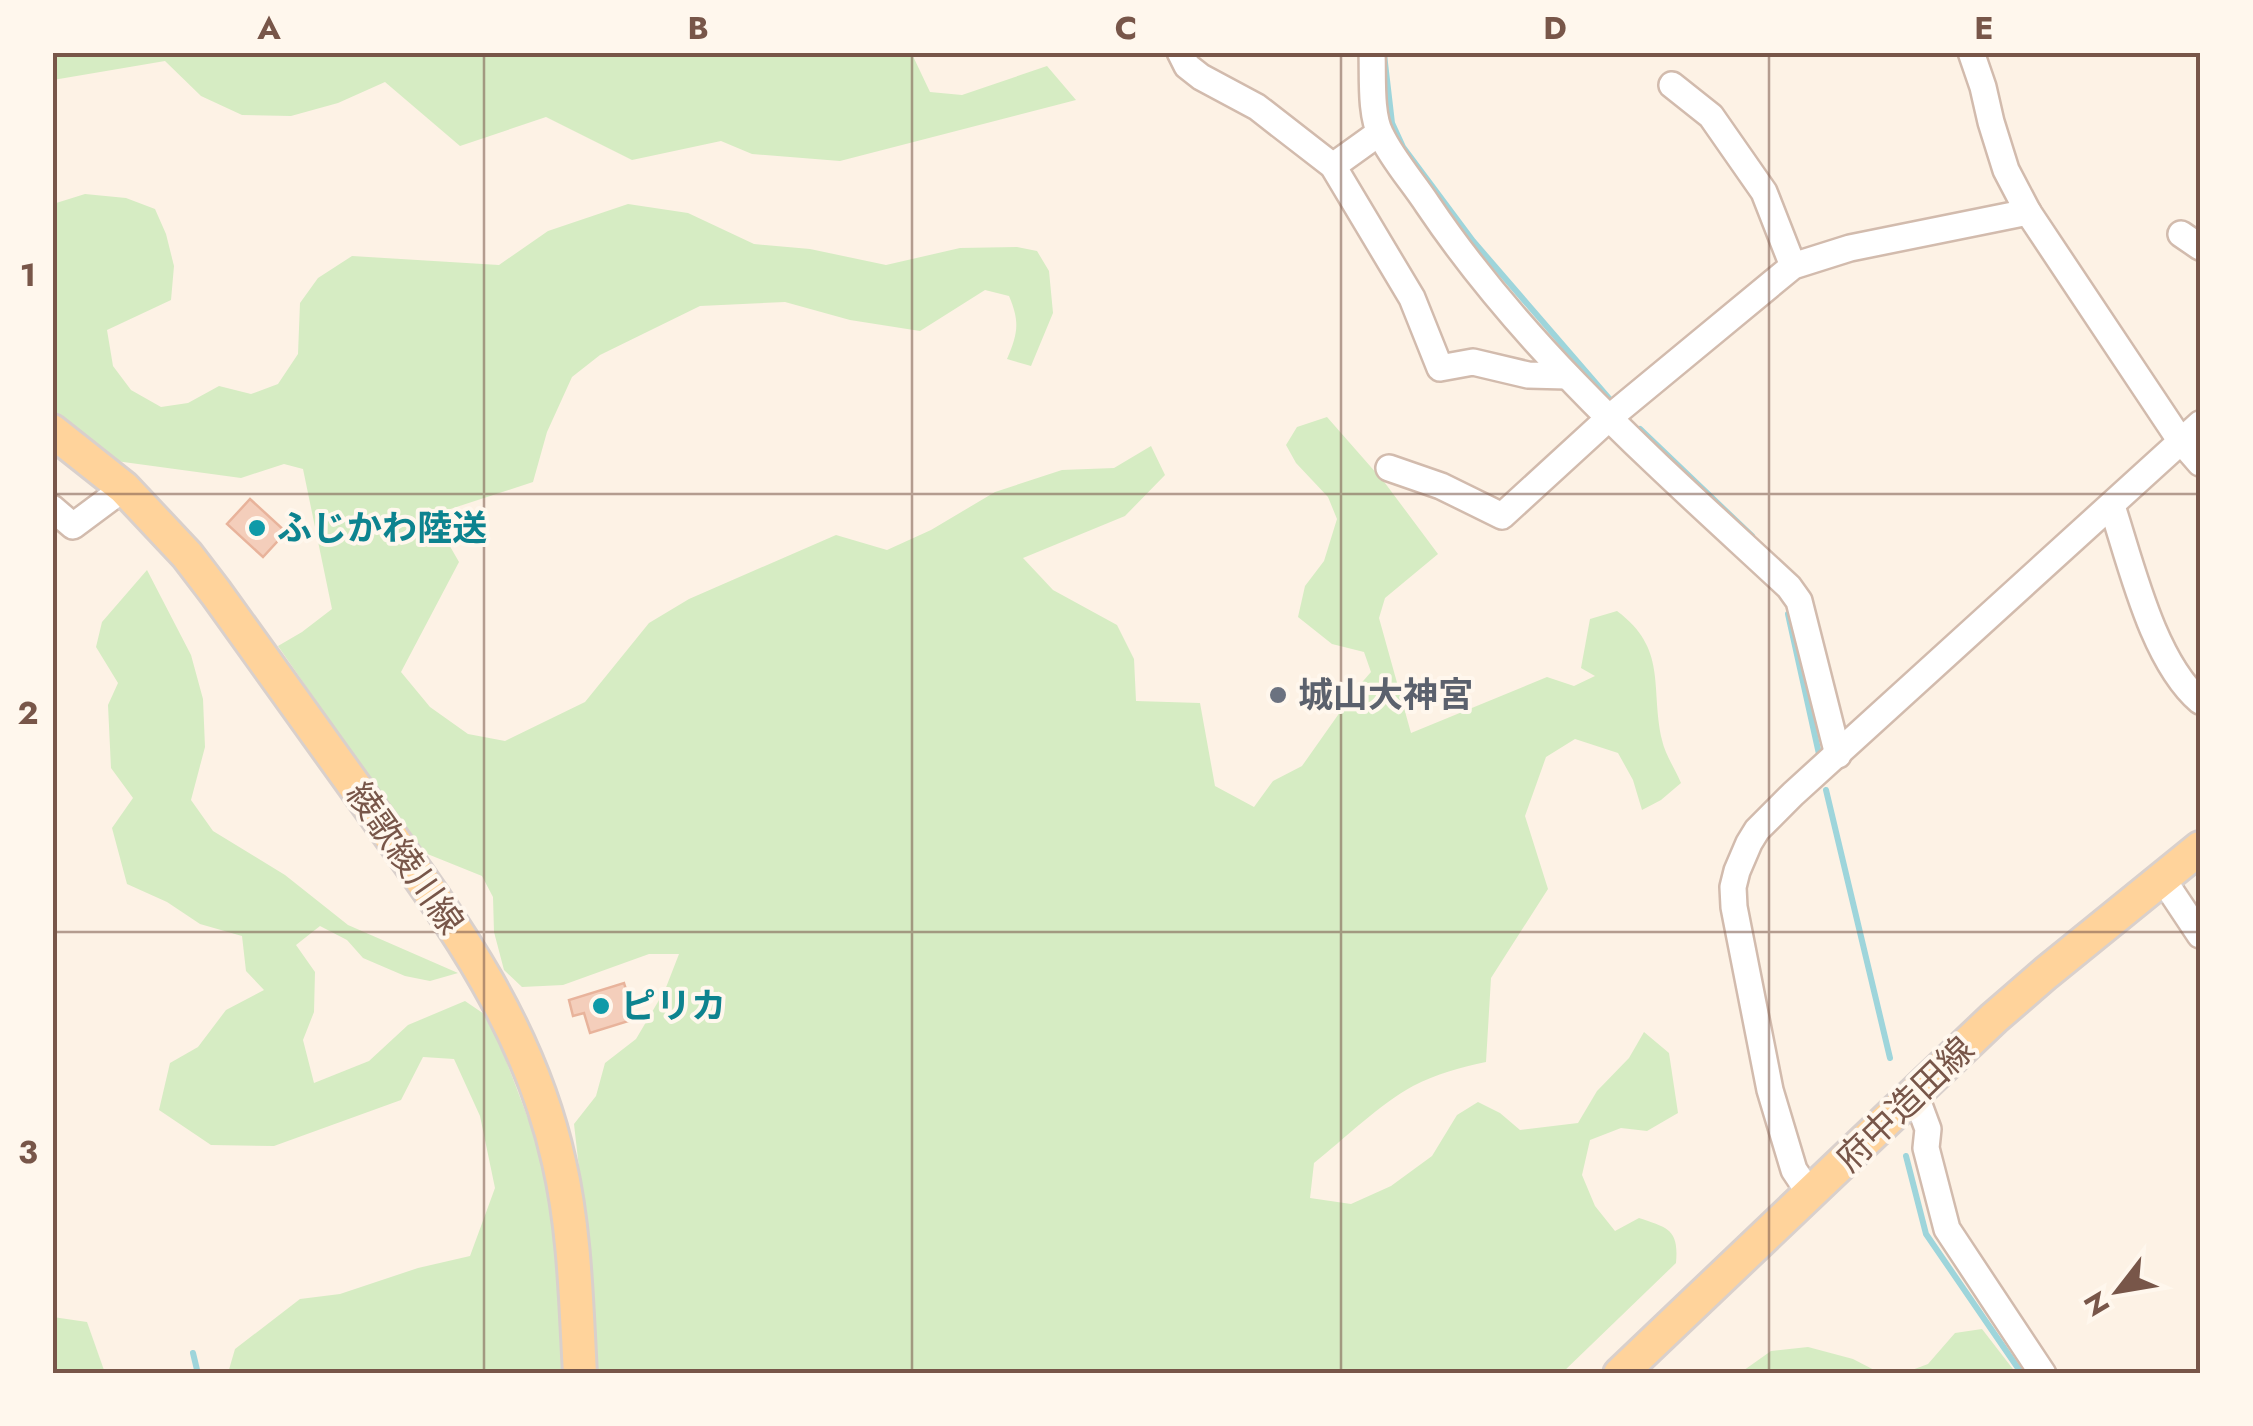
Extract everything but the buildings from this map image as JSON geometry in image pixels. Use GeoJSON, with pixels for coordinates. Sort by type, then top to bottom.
{"type":"FeatureCollection","features":[{"type":"Feature","properties":{"kind":"main road","name":"綾歌綾川線"},"geometry":{"type":"LineString","coordinates":[[52,431],[124,488],[216,592],[448,915],[484,973],[530,1067],[559,1161],[574,1264],[580,1374]]}},
{"type":"Feature","properties":{"kind":"main road","name":"府中造田線"},"geometry":{"type":"LineString","coordinates":[[1620,1374],[2046,972],[2200,848]]}},
{"type":"Feature","properties":{"kind":"street"},"geometry":{"type":"LineString","coordinates":[[1180,52],[1186,66],[1257,107],[1333,166],[1412,298],[1440,368],[1473,362],[1528,375],[1567,376]]}},
{"type":"Feature","properties":{"kind":"street"},"geometry":{"type":"LineString","coordinates":[[1372,52],[1379,133],[1449,236],[1509,313],[1567,376],[1789,587],[1799,601],[1838,756]]}},
{"type":"Feature","properties":{"kind":"street"},"geometry":{"type":"LineString","coordinates":[[1972,52],[2006,170],[2028,212],[2190,432],[2200,462]]}},
{"type":"Feature","properties":{"kind":"street"},"geometry":{"type":"LineString","coordinates":[[1672,85],[1710,116],[1764,192],[1793,266]]}},
{"type":"Feature","properties":{"kind":"street"},"geometry":{"type":"LineString","coordinates":[[1333,166],[1379,133]]}},
{"type":"Feature","properties":{"kind":"street"},"geometry":{"type":"LineString","coordinates":[[1389,468],[1441,486],[1502,516],[1609,418],[1793,266],[1850,248],[2028,212]]}},
{"type":"Feature","properties":{"kind":"street"},"geometry":{"type":"LineString","coordinates":[[1810,1194],[1794,1170],[1770,1090],[1737,929],[1733,887],[1743,856],[1756,830],[2190,432]]}},
{"type":"Feature","properties":{"kind":"street"},"geometry":{"type":"LineString","coordinates":[[52,508],[74,526],[124,488]]}},
{"type":"Feature","properties":{"kind":"street"},"geometry":{"type":"LineString","coordinates":[[2112,506],[2148,614],[2185,688],[2200,701]]}},
{"type":"Feature","properties":{"kind":"street"},"geometry":{"type":"LineString","coordinates":[[2162,878],[2200,935]]}},
{"type":"Feature","properties":{"kind":"street"},"geometry":{"type":"LineString","coordinates":[[1916,1094],[1928,1130],[1926,1148],[1947,1229],[2043,1374]]}},
{"type":"Feature","properties":{"kind":"green space"},"geometry":{"type":"Polygon","coordinates":[[[53,52],[911,52],[930,92],[962,95],[1047,66],[1076,100],[840,161],[752,154],[721,141],[632,160],[546,117],[460,146],[385,82],[338,103],[291,116],[242,115],[201,96],[165,61],[53,80],[53,52]]]}},
{"type":"Feature","properties":{"kind":"green space"},"geometry":{"type":"Polygon","coordinates":[[[85,194],[126,198],[155,209],[166,234],[174,266],[171,300],[107,330],[113,366],[131,390],[161,407],[188,403],[219,386],[251,394],[278,384],[298,354],[300,303],[318,278],[352,256],[499,265],[548,231],[628,204],[688,213],[754,244],[810,249],[886,265],[960,248],[1017,247],[1037,251],[1049,271],[1053,313],[1031,366],[1007,359],[1016,328],[1009,296],[985,290],[920,331],[850,320],[785,302],[700,306],[600,355],[572,377],[547,432],[533,482],[432,515],[459,562],[401,672],[430,707],[468,734],[505,741],[585,702],[649,623],[689,599],[836,535],[887,550],[931,530],[995,492],[1062,470],[1114,468],[1151,446],[1165,475],[1125,516],[1023,558],[1053,590],[1117,625],[1134,659],[1136,701],[1200,703],[1215,786],[1254,807],[1273,781],[1302,766],[1371,672],[1364,652],[1332,644],[1298,617],[1305,586],[1324,561],[1337,519],[1328,497],[1296,463],[1286,445],[1297,427],[1327,417],[1385,483],[1438,554],[1385,598],[1379,618],[1411,733],[1547,677],[1574,686],[1595,676],[1581,668],[1590,619],[1617,611],[1633,625],[1650,655],[1662,740],[1681,783],[1642,810],[1633,780],[1618,753],[1575,739],[1546,757],[1525,816],[1548,889],[1491,978],[1486,1062],[1422,1082],[1375,1112],[1314,1163],[1310,1198],[1351,1204],[1391,1186],[1432,1156],[1457,1115],[1478,1102],[1500,1113],[1520,1130],[1578,1123],[1597,1091],[1629,1058],[1644,1032],[1669,1053],[1678,1113],[1647,1131],[1621,1128],[1590,1140],[1582,1175],[1595,1206],[1615,1231],[1639,1218],[1670,1232],[1676,1243],[1676,1263],[1562,1373],[593,1373],[590,1265],[574,1124],[596,1096],[605,1063],[636,1039],[665,990],[679,954],[649,954],[563,985],[522,987],[504,970],[494,932],[493,897],[482,876],[420,851],[278,646],[332,609],[303,469],[284,464],[241,478],[116,461],[53,415],[53,204],[85,194]]]}},
{"type":"Feature","properties":{"kind":"green space"},"geometry":{"type":"Polygon","coordinates":[[[147,570],[191,655],[203,699],[205,747],[191,800],[213,831],[285,875],[348,925],[458,973],[430,981],[405,976],[363,958],[347,940],[320,926],[296,945],[315,972],[314,1012],[303,1040],[314,1083],[369,1061],[408,1025],[465,1001],[490,1018],[549,1174],[564,1373],[228,1373],[235,1349],[300,1299],[340,1294],[418,1268],[470,1256],[495,1188],[480,1116],[454,1059],[423,1057],[401,1100],[274,1146],[211,1145],[159,1110],[170,1063],[198,1047],[226,1010],[264,990],[246,971],[242,936],[200,924],[167,902],[127,884],[112,828],[133,798],[111,768],[108,705],[118,683],[96,647],[102,622],[147,570]]]}},
{"type":"Feature","properties":{"kind":"green space"},"geometry":{"type":"Polygon","coordinates":[[[53,1317],[87,1322],[105,1373],[53,1373],[53,1317]]]}},
{"type":"Feature","properties":{"kind":"green space"},"geometry":{"type":"Polygon","coordinates":[[[1982,1329],[2016,1373],[1904,1373],[1928,1364],[1955,1333],[1982,1329]]]}},
{"type":"Feature","properties":{"kind":"green space"},"geometry":{"type":"Polygon","coordinates":[[[1808,1347],[1853,1359],[1880,1373],[1740,1373],[1771,1351],[1808,1347]]]}},
{"type":"Feature","properties":{"kind":"waterway"},"geometry":{"type":"LineString","coordinates":[[1384,54],[1392,123],[1403,147],[1473,241],[1613,403]]}},
{"type":"Feature","properties":{"kind":"waterway"},"geometry":{"type":"LineString","coordinates":[[1640,429],[1752,536]]}},
{"type":"Feature","properties":{"kind":"waterway"},"geometry":{"type":"LineString","coordinates":[[1788,614],[1819,754]]}},
{"type":"Feature","properties":{"kind":"waterway"},"geometry":{"type":"LineString","coordinates":[[1826,790],[1890,1058]]}},
{"type":"Feature","properties":{"kind":"waterway"},"geometry":{"type":"LineString","coordinates":[[1906,1156],[1926,1234],[2022,1374]]}},
{"type":"Feature","properties":{"kind":"waterway"},"geometry":{"type":"LineString","coordinates":[[193,1353],[198,1374]]}},
{"type":"Feature","properties":{"kind":"place","name":"ふじかわ陸送"},"geometry":{"type":"Point","coordinates":[257,528]}},
{"type":"Feature","properties":{"kind":"place","name":"城山大神宮"},"geometry":{"type":"Point","coordinates":[1278,695]}},
{"type":"Feature","properties":{"kind":"place","name":"ピリカ"},"geometry":{"type":"Point","coordinates":[601,1006]}}]}
